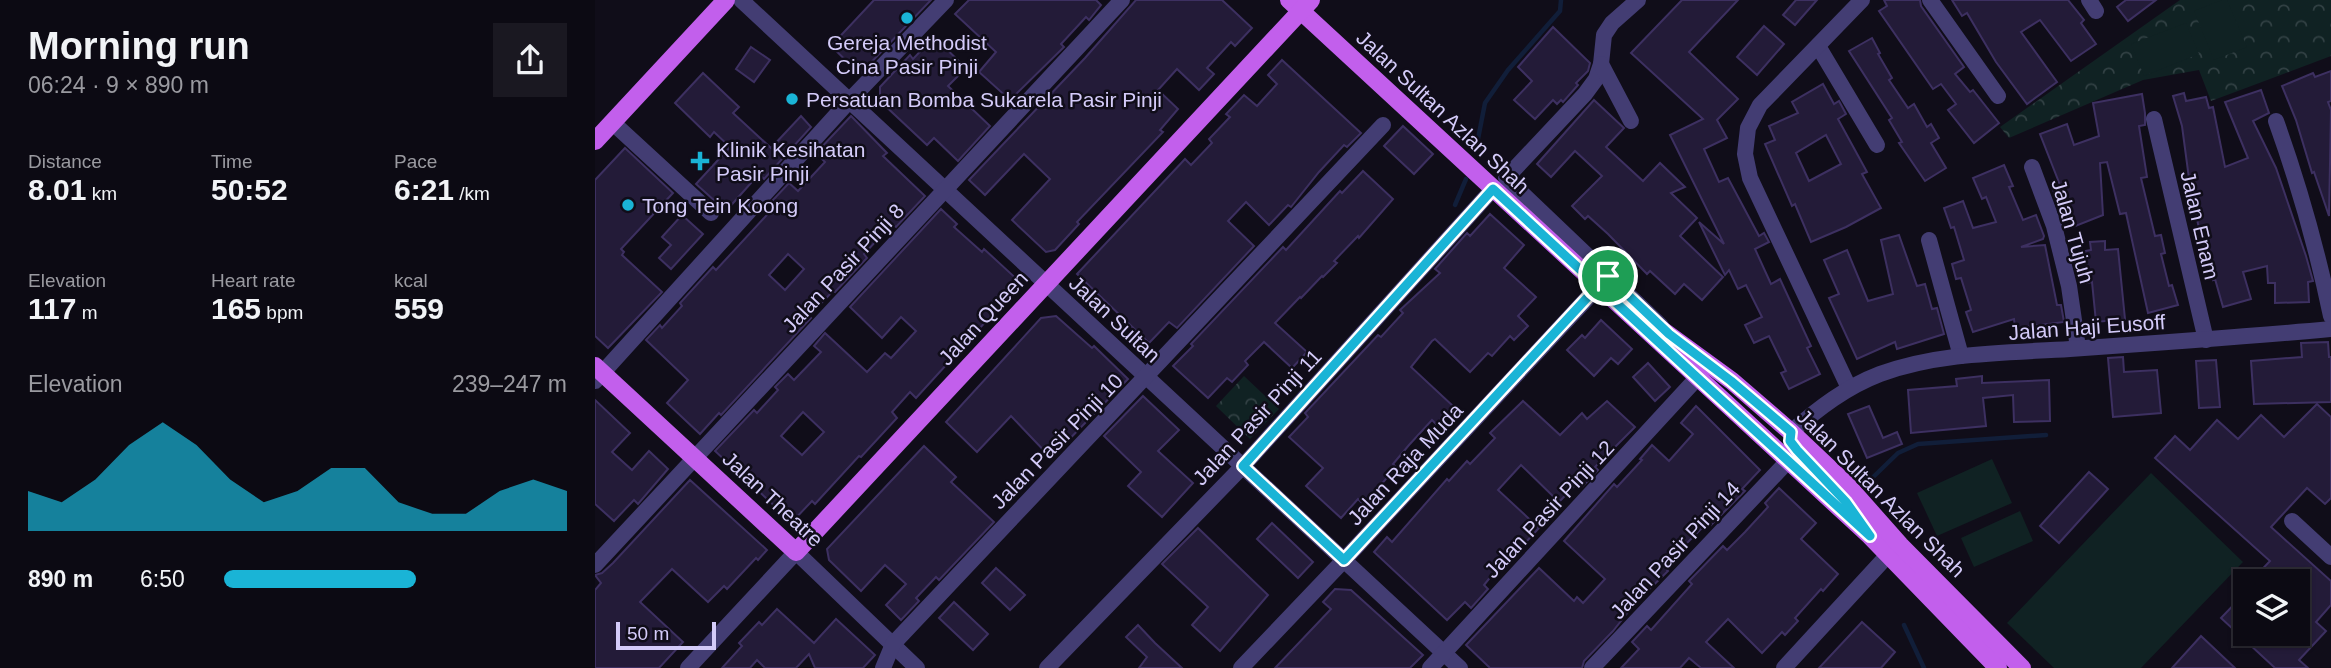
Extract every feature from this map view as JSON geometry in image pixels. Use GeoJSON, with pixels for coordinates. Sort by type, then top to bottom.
{"type":"FeatureCollection","features":[{"type":"Feature","properties":{"kind":"main road"},"geometry":{"type":"LineString","coordinates":[[595,141],[726,0]]}},
{"type":"Feature","properties":{"kind":"main road","name":"Jalan Sultan Azlan Shah"},"geometry":{"type":"LineString","coordinates":[[1300,4],[1493,189],[1791,432],[1846,484],[1900,545],[2022,668]]}},
{"type":"Feature","properties":{"kind":"main road","name":"Jalan Queen"},"geometry":{"type":"LineString","coordinates":[[796,552],[1047,284],[1300,4]]}},
{"type":"Feature","properties":{"kind":"main road","name":"Jalan Sultan Azlan Shah"},"geometry":{"type":"LineString","coordinates":[[1603,281],[1698,377],[1870,536],[1998,668]]}},
{"type":"Feature","properties":{"kind":"main road","name":"Jalan Theatre"},"geometry":{"type":"LineString","coordinates":[[598,374],[695,458],[796,552]]}},
{"type":"Feature","properties":{"kind":"main road"},"geometry":{"type":"LineString","coordinates":[[1698,377],[1721,390],[1782,435],[1791,432],[1790,441],[1846,502],[1870,536]]}},
{"type":"Feature","properties":{"kind":"street","name":"Jalan Sultan"},"geometry":{"type":"LineString","coordinates":[[741,0],[1460,668]]}},
{"type":"Feature","properties":{"kind":"street"},"geometry":{"type":"LineString","coordinates":[[598,374],[849,101],[946,0]]}},
{"type":"Feature","properties":{"kind":"street","name":"Jalan Pasir Pinji 8"},"geometry":{"type":"LineString","coordinates":[[595,565],[1122,0]]}},
{"type":"Feature","properties":{"kind":"street"},"geometry":{"type":"LineString","coordinates":[[1603,281],[1506,178],[1585,94],[1596,79],[1601,64],[1604,35],[1612,23],[1638,0]]}},
{"type":"Feature","properties":{"kind":"street"},"geometry":{"type":"LineString","coordinates":[[1849,388],[1750,178],[1745,154],[1748,128],[1760,105],[1862,0]]}},
{"type":"Feature","properties":{"kind":"street"},"geometry":{"type":"LineString","coordinates":[[1930,0],[1998,96]]}},
{"type":"Feature","properties":{"kind":"street"},"geometry":{"type":"LineString","coordinates":[[1818,46],[1877,145]]}},
{"type":"Feature","properties":{"kind":"street"},"geometry":{"type":"LineString","coordinates":[[1601,64],[1630,121]]}},
{"type":"Feature","properties":{"kind":"street","name":"Jalan Enam"},"geometry":{"type":"LineString","coordinates":[[2154,119],[2206,341]]}},
{"type":"Feature","properties":{"kind":"street"},"geometry":{"type":"LineString","coordinates":[[2276,121],[2300,189],[2331,316]]}},
{"type":"Feature","properties":{"kind":"street"},"geometry":{"type":"LineString","coordinates":[[613,122],[711,214]]}},
{"type":"Feature","properties":{"kind":"street","name":"Jalan Pasir Pinji 10"},"geometry":{"type":"LineString","coordinates":[[883,668],[893,644],[1383,125]]}},
{"type":"Feature","properties":{"kind":"street","name":"Jalan Tujuh"},"geometry":{"type":"LineString","coordinates":[[2032,167],[2054,226],[2069,286],[2078,348]]}},
{"type":"Feature","properties":{"kind":"street","name":"Jalan Pasir Pinji 11"},"geometry":{"type":"LineString","coordinates":[[1047,668],[1243,466],[1493,189]]}},
{"type":"Feature","properties":{"kind":"street"},"geometry":{"type":"LineString","coordinates":[[1929,240],[1961,356]]}},
{"type":"Feature","properties":{"kind":"street","name":"Jalan Raja Muda"},"geometry":{"type":"LineString","coordinates":[[1241,668],[1603,281]]}},
{"type":"Feature","properties":{"kind":"street","name":"Jalan Haji Eusoff"},"geometry":{"type":"LineString","coordinates":[[1791,432],[1820,407],[1849,388],[1881,374],[1961,356],[2206,341],[2331,329]]}},
{"type":"Feature","properties":{"kind":"street","name":"Jalan Pasir Pinji 12"},"geometry":{"type":"LineString","coordinates":[[1430,668],[1698,377]]}},
{"type":"Feature","properties":{"kind":"street","name":"Jalan Pasir Pinji 14"},"geometry":{"type":"LineString","coordinates":[[1592,668],[1788,461]]}},
{"type":"Feature","properties":{"kind":"street"},"geometry":{"type":"LineString","coordinates":[[2291,521],[2331,557]]}},
{"type":"Feature","properties":{"kind":"street","name":"Jalan Theatre"},"geometry":{"type":"LineString","coordinates":[[796,552],[917,668]]}},
{"type":"Feature","properties":{"kind":"street","name":"Jalan Queen"},"geometry":{"type":"LineString","coordinates":[[688,668],[796,552]]}},
{"type":"Feature","properties":{"kind":"street"},"geometry":{"type":"LineString","coordinates":[[1784,668],[1887,556]]}},
{"type":"Feature","properties":{"kind":"green space"},"geometry":{"type":"Polygon","coordinates":[[[2180,0],[2331,0],[2331,56],[2211,101],[2199,70],[2143,80],[2009,138],[2000,127],[2180,0]]]}},
{"type":"Feature","properties":{"kind":"green space"},"geometry":{"type":"Polygon","coordinates":[[[2227,0],[2247,47],[2214,60],[2194,11],[2227,0]]]}},
{"type":"Feature","properties":{"kind":"green space"},"geometry":{"type":"Polygon","coordinates":[[[2186,23],[2199,54],[2144,76],[2131,44],[2186,23]]]}},
{"type":"Feature","properties":{"kind":"green space"},"geometry":{"type":"Polygon","coordinates":[[[1244,376],[1279,409],[1250,439],[1216,406],[1244,376]]]}},
{"type":"Feature","properties":{"kind":"green space"},"geometry":{"type":"Polygon","coordinates":[[[1992,459],[2012,503],[1937,536],[1917,493],[1992,459]]]}},
{"type":"Feature","properties":{"kind":"green space"},"geometry":{"type":"Polygon","coordinates":[[[2151,473],[2243,562],[2233,569],[2233,572],[2141,668],[2054,668],[2007,623],[2151,473]]]}},
{"type":"Feature","properties":{"kind":"green space"},"geometry":{"type":"Polygon","coordinates":[[[2020,511],[2033,541],[1974,567],[1961,538],[2020,511]]]}},
{"type":"Feature","properties":{"kind":"building"},"geometry":{"type":"Polygon","coordinates":[[[874,0],[931,0],[860,74],[831,46],[874,0]]]}},
{"type":"Feature","properties":{"kind":"building"},"geometry":{"type":"Polygon","coordinates":[[[969,0],[1096,0],[1101,5],[1089,20],[1086,17],[1061,44],[1064,47],[1010,100],[979,72],[996,52],[955,14],[969,0]]]}},
{"type":"Feature","properties":{"kind":"building"},"geometry":{"type":"Polygon","coordinates":[[[1136,0],[1222,0],[1252,28],[1235,46],[1231,42],[1207,68],[1214,74],[1199,90],[1177,69],[1158,90],[1178,109],[1160,130],[1163,132],[1077,222],[1079,224],[1055,250],[1046,252],[1012,220],[1050,179],[1024,154],[985,195],[969,180],[1136,0]]]}},
{"type":"Feature","properties":{"kind":"building"},"geometry":{"type":"Polygon","coordinates":[[[1682,0],[1738,0],[1689,52],[1738,99],[1717,120],[1727,138],[1704,149],[1719,182],[1728,178],[1759,236],[1764,233],[1769,242],[1755,249],[1771,284],[1780,279],[1811,346],[1807,348],[1820,374],[1789,389],[1781,373],[1786,371],[1769,336],[1754,343],[1745,325],[1762,317],[1746,285],[1738,289],[1729,270],[1725,275],[1699,222],[1724,244],[1670,135],[1703,119],[1631,53],[1682,0]]]}},
{"type":"Feature","properties":{"kind":"building"},"geometry":{"type":"Polygon","coordinates":[[[1796,0],[1817,0],[1795,25],[1783,15],[1796,0]]]}},
{"type":"Feature","properties":{"kind":"building"},"geometry":{"type":"Polygon","coordinates":[[[1884,0],[1920,0],[1921,6],[1964,67],[1955,74],[1970,92],[1973,90],[1999,123],[1974,143],[1948,110],[1956,104],[1941,84],[1933,89],[1879,11],[1887,6],[1884,0]]]}},
{"type":"Feature","properties":{"kind":"building"},"geometry":{"type":"Polygon","coordinates":[[[1952,0],[2068,0],[2084,20],[2081,23],[2096,44],[2071,61],[2040,20],[2021,32],[2057,82],[2027,104],[1996,62],[1967,13],[1962,16],[1952,0]]]}},
{"type":"Feature","properties":{"kind":"building"},"geometry":{"type":"Polygon","coordinates":[[[2126,0],[2156,0],[2128,21],[2117,7],[2126,0]]]}},
{"type":"Feature","properties":{"kind":"building"},"geometry":{"type":"Polygon","coordinates":[[[1764,26],[1784,44],[1757,75],[1737,57],[1764,26]]]}},
{"type":"Feature","properties":{"kind":"building"},"geometry":{"type":"Polygon","coordinates":[[[1553,27],[1590,63],[1588,71],[1563,102],[1561,100],[1557,104],[1553,100],[1535,119],[1514,100],[1532,81],[1518,67],[1553,27]]]}},
{"type":"Feature","properties":{"kind":"building"},"geometry":{"type":"Polygon","coordinates":[[[934,37],[966,68],[948,86],[990,126],[958,161],[934,138],[927,145],[880,101],[880,87],[910,55],[913,59],[934,37]]]}},
{"type":"Feature","properties":{"kind":"building"},"geometry":{"type":"Polygon","coordinates":[[[1872,38],[1892,78],[1889,80],[1908,108],[1914,104],[1927,127],[1931,124],[1939,138],[1931,143],[1946,168],[1925,181],[1899,143],[1902,142],[1889,120],[1892,118],[1849,51],[1872,38]]]}},
{"type":"Feature","properties":{"kind":"building"},"geometry":{"type":"Polygon","coordinates":[[[751,47],[770,60],[754,82],[736,69],[751,47]]]}},
{"type":"Feature","properties":{"kind":"building"},"geometry":{"type":"Polygon","coordinates":[[[1282,60],[1361,133],[1347,147],[1344,145],[1291,207],[1288,205],[1269,225],[1246,202],[1228,221],[1254,246],[1177,328],[1169,322],[1149,343],[1077,274],[1185,159],[1191,165],[1212,143],[1209,139],[1230,117],[1226,114],[1244,95],[1257,106],[1277,84],[1268,75],[1282,60]]]}},
{"type":"Feature","properties":{"kind":"building"},"geometry":{"type":"Polygon","coordinates":[[[2331,71],[2331,101],[2328,102],[2331,110],[2329,216],[2282,86],[2313,73],[2315,77],[2331,71]]]}},
{"type":"Feature","properties":{"kind":"building"},"geometry":{"type":"Polygon","coordinates":[[[703,73],[739,107],[733,113],[771,148],[801,116],[811,127],[764,179],[759,174],[726,211],[696,184],[730,147],[714,132],[710,137],[675,103],[703,73]]]}},
{"type":"Feature","properties":{"kind":"building"},"geometry":{"type":"Polygon","coordinates":[[[1823,84],[1834,104],[1839,101],[1846,114],[1838,119],[1867,172],[1862,174],[1881,208],[1811,242],[1765,144],[1775,140],[1769,126],[1798,113],[1792,102],[1823,84]],[[1826,135],[1796,153],[1809,181],[1841,164],[1826,135]]]}},
{"type":"Feature","properties":{"kind":"building"},"geometry":{"type":"Polygon","coordinates":[[[2261,90],[2269,113],[2253,121],[2276,168],[2313,281],[2308,282],[2309,302],[2275,303],[2275,283],[2268,283],[2267,266],[2243,272],[2251,299],[2223,307],[2201,238],[2190,186],[2182,126],[2173,96],[2184,93],[2186,101],[2206,97],[2209,108],[2213,107],[2225,167],[2248,158],[2225,102],[2261,90]]]}},
{"type":"Feature","properties":{"kind":"building"},"geometry":{"type":"Polygon","coordinates":[[[2142,94],[2145,125],[2139,126],[2147,177],[2141,178],[2155,236],[2161,235],[2165,253],[2161,254],[2169,286],[2172,285],[2178,305],[2148,313],[2126,213],[2120,214],[2107,162],[2100,163],[2103,215],[2073,227],[2065,206],[2060,208],[2052,187],[2060,185],[2040,134],[2067,124],[2074,145],[2099,136],[2093,103],[2142,94]]]}},
{"type":"Feature","properties":{"kind":"building"},"geometry":{"type":"Polygon","coordinates":[[[1594,100],[1624,128],[1606,147],[1643,181],[1660,163],[1685,187],[1671,193],[1697,218],[1680,236],[1723,277],[1702,300],[1684,284],[1675,294],[1650,271],[1647,274],[1608,234],[1588,216],[1585,219],[1572,206],[1602,176],[1575,151],[1551,177],[1537,164],[1594,100]]]}},
{"type":"Feature","properties":{"kind":"building"},"geometry":{"type":"Polygon","coordinates":[[[851,116],[887,153],[883,156],[925,196],[896,227],[892,224],[864,254],[867,258],[809,316],[811,318],[721,415],[719,413],[700,434],[667,403],[688,380],[646,340],[660,325],[662,328],[682,306],[680,303],[713,267],[716,270],[777,204],[773,200],[789,183],[798,191],[825,162],[816,153],[851,116]],[[788,254],[769,275],[785,290],[804,269],[788,254]]]}},
{"type":"Feature","properties":{"kind":"building"},"geometry":{"type":"Polygon","coordinates":[[[1403,126],[1433,154],[1414,174],[1384,146],[1403,126]]]}},
{"type":"Feature","properties":{"kind":"building"},"geometry":{"type":"Polygon","coordinates":[[[625,148],[673,193],[621,249],[624,252],[622,255],[662,292],[608,348],[595,336],[595,180],[625,148]]]}},
{"type":"Feature","properties":{"kind":"building"},"geometry":{"type":"Polygon","coordinates":[[[2004,165],[2013,186],[2009,187],[2023,220],[2036,215],[2044,236],[2043,239],[2021,247],[2045,245],[2057,305],[2061,305],[2064,322],[2015,328],[2014,319],[1973,332],[1966,312],[1971,310],[1961,278],[1956,279],[1952,264],[1964,260],[1954,227],[1951,228],[1944,208],[1963,201],[1973,228],[1996,222],[1986,197],[1982,199],[1973,178],[2004,165]]]}},
{"type":"Feature","properties":{"kind":"building"},"geometry":{"type":"Polygon","coordinates":[[[1363,171],[1393,199],[1359,238],[1358,236],[1334,261],[1337,263],[1275,323],[1307,352],[1292,368],[1264,342],[1245,361],[1248,365],[1232,382],[1227,378],[1208,398],[1173,366],[1283,247],[1286,250],[1340,191],[1342,193],[1363,171]]]}},
{"type":"Feature","properties":{"kind":"building"},"geometry":{"type":"Polygon","coordinates":[[[941,209],[957,224],[954,227],[982,252],[984,249],[1021,283],[916,398],[910,392],[892,412],[897,418],[861,457],[859,456],[815,504],[812,501],[792,522],[715,451],[754,410],[757,413],[778,390],[775,387],[788,374],[794,380],[821,352],[814,346],[825,333],[867,372],[885,353],[891,358],[916,331],[901,317],[882,338],[850,307],[941,209]],[[803,412],[781,436],[802,455],[824,432],[803,412]]]}},
{"type":"Feature","properties":{"kind":"building"},"geometry":{"type":"Polygon","coordinates":[[[1490,214],[1524,245],[1504,268],[1536,297],[1518,316],[1528,326],[1514,340],[1510,336],[1492,356],[1488,353],[1470,372],[1435,339],[1432,341],[1411,367],[1453,406],[1436,424],[1432,420],[1409,445],[1393,464],[1396,467],[1364,505],[1358,499],[1341,518],[1306,486],[1323,468],[1289,437],[1308,417],[1305,413],[1378,335],[1381,337],[1403,313],[1400,310],[1440,273],[1435,269],[1467,233],[1470,236],[1490,214]]]}},
{"type":"Feature","properties":{"kind":"building"},"geometry":{"type":"Polygon","coordinates":[[[682,215],[703,234],[671,269],[659,258],[671,245],[662,237],[682,215]]]}},
{"type":"Feature","properties":{"kind":"building"},"geometry":{"type":"Polygon","coordinates":[[[1899,235],[1917,286],[1925,284],[1932,309],[1937,308],[1944,334],[1897,349],[1895,342],[1857,359],[1829,298],[1839,294],[1824,260],[1847,250],[1868,301],[1893,294],[1881,240],[1899,235]]]}},
{"type":"Feature","properties":{"kind":"building"},"geometry":{"type":"Polygon","coordinates":[[[2105,241],[2105,250],[2118,249],[2125,319],[2096,322],[2092,282],[2087,283],[2085,251],[2091,250],[2090,242],[2105,241]]]}},
{"type":"Feature","properties":{"kind":"building"},"geometry":{"type":"Polygon","coordinates":[[[1056,316],[1092,348],[1094,346],[1128,379],[1051,458],[1011,416],[977,452],[946,422],[1041,318],[1056,316]]]}},
{"type":"Feature","properties":{"kind":"building"},"geometry":{"type":"Polygon","coordinates":[[[1601,320],[1632,349],[1618,364],[1611,358],[1594,376],[1567,350],[1582,335],[1585,338],[1601,320]]]}},
{"type":"Feature","properties":{"kind":"building"},"geometry":{"type":"Polygon","coordinates":[[[2328,342],[2331,357],[2331,402],[2254,404],[2251,361],[2302,357],[2301,343],[2328,342]]]}},
{"type":"Feature","properties":{"kind":"building"},"geometry":{"type":"Polygon","coordinates":[[[2123,357],[2124,372],[2157,370],[2161,413],[2113,417],[2108,358],[2123,357]]]}},
{"type":"Feature","properties":{"kind":"building"},"geometry":{"type":"Polygon","coordinates":[[[2216,360],[2220,407],[2199,408],[2196,361],[2216,360]]]}},
{"type":"Feature","properties":{"kind":"building"},"geometry":{"type":"Polygon","coordinates":[[[1648,363],[1670,387],[1655,401],[1633,377],[1648,363]]]}},
{"type":"Feature","properties":{"kind":"building"},"geometry":{"type":"Polygon","coordinates":[[[1982,376],[1982,383],[2049,380],[2050,421],[2014,422],[2013,395],[1983,398],[1986,426],[1911,433],[1908,390],[1957,386],[1956,379],[1982,376]]]}},
{"type":"Feature","properties":{"kind":"building"},"geometry":{"type":"Polygon","coordinates":[[[1143,396],[1179,430],[1158,451],[1193,483],[1162,517],[1128,486],[1141,472],[1104,436],[1143,396]]]}},
{"type":"Feature","properties":{"kind":"building"},"geometry":{"type":"Polygon","coordinates":[[[595,400],[630,433],[612,452],[632,470],[649,451],[668,469],[638,504],[634,500],[614,521],[595,504],[595,400]]]}},
{"type":"Feature","properties":{"kind":"building"},"geometry":{"type":"Polygon","coordinates":[[[1523,401],[1560,435],[1582,413],[1587,419],[1607,401],[1635,427],[1595,467],[1598,470],[1583,486],[1579,481],[1559,502],[1521,465],[1498,490],[1539,528],[1501,564],[1484,585],[1488,589],[1471,608],[1465,602],[1447,620],[1374,552],[1387,537],[1392,542],[1447,479],[1449,481],[1467,461],[1470,464],[1495,438],[1490,433],[1523,401]]]}},
{"type":"Feature","properties":{"kind":"building"},"geometry":{"type":"Polygon","coordinates":[[[2317,404],[2331,417],[2331,498],[2325,504],[2307,488],[2271,527],[2331,581],[2331,605],[2316,622],[2326,631],[2299,660],[2308,668],[2275,668],[2251,646],[2310,646],[2310,569],[2262,569],[2270,561],[2155,458],[2175,436],[2190,450],[2217,420],[2238,439],[2261,415],[2284,437],[2317,404]]]}},
{"type":"Feature","properties":{"kind":"building"},"geometry":{"type":"Polygon","coordinates":[[[1696,406],[1760,470],[1742,489],[1745,491],[1711,525],[1708,522],[1684,546],[1686,548],[1668,571],[1627,611],[1613,631],[1584,661],[1582,668],[1490,668],[1466,645],[1539,568],[1574,601],[1577,597],[1583,603],[1605,579],[1564,541],[1614,484],[1617,487],[1642,460],[1640,459],[1652,445],[1669,461],[1693,434],[1681,423],[1696,406]]]}},
{"type":"Feature","properties":{"kind":"building"},"geometry":{"type":"Polygon","coordinates":[[[1869,406],[1883,438],[1897,432],[1902,444],[1867,458],[1848,414],[1869,406]]]}},
{"type":"Feature","properties":{"kind":"building"},"geometry":{"type":"Polygon","coordinates":[[[924,446],[956,477],[951,482],[994,522],[939,580],[936,577],[916,598],[919,601],[901,620],[886,605],[906,584],[885,565],[861,591],[829,560],[827,549],[924,446]]]}},
{"type":"Feature","properties":{"kind":"building"},"geometry":{"type":"Polygon","coordinates":[[[2089,472],[2108,489],[2059,543],[2040,526],[2089,472]]]}},
{"type":"Feature","properties":{"kind":"building"},"geometry":{"type":"Polygon","coordinates":[[[690,480],[767,550],[727,589],[724,586],[708,602],[672,569],[640,602],[683,642],[659,668],[595,668],[595,590],[601,583],[595,575],[602,573],[613,563],[690,480]]]}},
{"type":"Feature","properties":{"kind":"building"},"geometry":{"type":"Polygon","coordinates":[[[1779,488],[1816,523],[1801,539],[1838,574],[1795,618],[1798,621],[1785,635],[1782,632],[1762,653],[1728,619],[1706,642],[1734,668],[1701,668],[1689,658],[1680,668],[1621,668],[1639,649],[1632,642],[1647,626],[1651,630],[1692,584],[1689,581],[1723,546],[1727,550],[1745,532],[1768,507],[1765,503],[1779,488]]]}},
{"type":"Feature","properties":{"kind":"building"},"geometry":{"type":"Polygon","coordinates":[[[1272,523],[1313,562],[1298,578],[1257,539],[1272,523]]]}},
{"type":"Feature","properties":{"kind":"building"},"geometry":{"type":"Polygon","coordinates":[[[1198,528],[1268,595],[1220,651],[1192,625],[1208,607],[1162,564],[1198,528]]]}},
{"type":"Feature","properties":{"kind":"building"},"geometry":{"type":"Polygon","coordinates":[[[996,568],[1025,595],[1010,610],[982,583],[996,568]]]}},
{"type":"Feature","properties":{"kind":"building"},"geometry":{"type":"Polygon","coordinates":[[[1335,589],[1351,590],[1423,655],[1410,668],[1275,668],[1331,609],[1323,602],[1335,589]]]}},
{"type":"Feature","properties":{"kind":"building"},"geometry":{"type":"Polygon","coordinates":[[[954,602],[988,634],[973,650],[939,618],[954,602]]]}},
{"type":"Feature","properties":{"kind":"building"},"geometry":{"type":"Polygon","coordinates":[[[2233,606],[2233,629],[2221,618],[2233,606]]]}},
{"type":"Feature","properties":{"kind":"building"},"geometry":{"type":"Polygon","coordinates":[[[777,609],[814,643],[836,619],[875,655],[863,668],[815,668],[809,654],[796,668],[765,668],[757,660],[750,668],[722,668],[742,646],[739,643],[759,622],[762,625],[777,609]]]}},
{"type":"Feature","properties":{"kind":"building"},"geometry":{"type":"Polygon","coordinates":[[[1862,622],[1895,652],[1881,668],[1819,668],[1862,622]]]}},
{"type":"Feature","properties":{"kind":"building"},"geometry":{"type":"Polygon","coordinates":[[[1138,625],[1182,668],[1139,668],[1147,657],[1126,637],[1138,625]]]}},
{"type":"Feature","properties":{"kind":"building"},"geometry":{"type":"Polygon","coordinates":[[[2201,636],[2235,668],[2172,668],[2201,636]]]}},
{"type":"Feature","properties":{"kind":"waterway"},"geometry":{"type":"LineString","coordinates":[[1477,144],[1485,103],[1508,70],[1560,11],[1561,0]]}},
{"type":"Feature","properties":{"kind":"waterway"},"geometry":{"type":"LineString","coordinates":[[1455,205],[1466,179]]}},
{"type":"Feature","properties":{"kind":"waterway"},"geometry":{"type":"LineString","coordinates":[[1867,483],[1898,453],[1918,444],[2046,435]]}},
{"type":"Feature","properties":{"kind":"waterway"},"geometry":{"type":"LineString","coordinates":[[1904,625],[1924,668]]}},
{"type":"Feature","properties":{"kind":"place","name":"Gereja Methodist Cina Pasir Pinji"},"geometry":{"type":"Point","coordinates":[907,18]}},
{"type":"Feature","properties":{"kind":"place","name":"Persatuan Bomba Sukarela Pasir Pinji"},"geometry":{"type":"Point","coordinates":[792,99]}},
{"type":"Feature","properties":{"kind":"place","name":"Klinik Kesihatan Pasir Pinji"},"geometry":{"type":"Point","coordinates":[700,161]}},
{"type":"Feature","properties":{"kind":"place","name":"Tong Tein Koong"},"geometry":{"type":"Point","coordinates":[628,205]}},
{"type":"Feature","properties":{"kind":"route"},"geometry":{"type":"LineString","coordinates":[[1608,276],[1598,286],[1344,560],[1243,466],[1493,189],[1598,286],[1698,377],[1870,536],[1846,502],[1790,441],[1791,432],[1731,381],[1669,334],[1608,276]]}}]}
